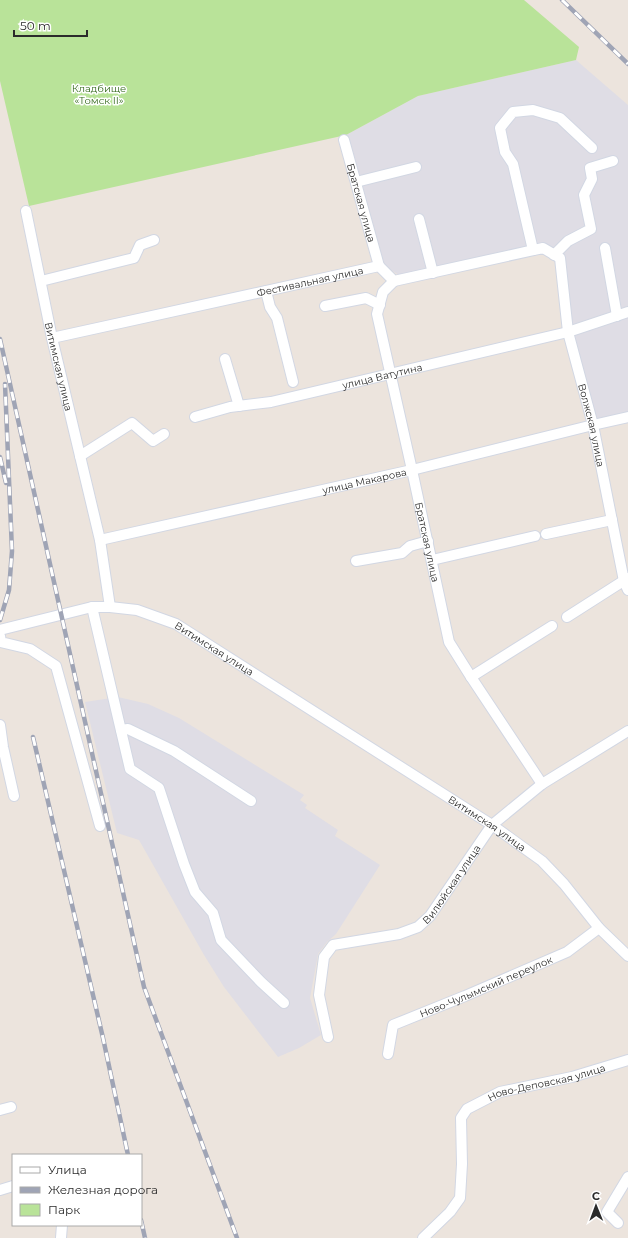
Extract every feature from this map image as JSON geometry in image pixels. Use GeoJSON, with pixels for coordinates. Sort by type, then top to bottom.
{"type":"FeatureCollection","features":[{"type":"Feature","properties":{"kind":"street"},"geometry":{"type":"LineString","coordinates":[[533,250],[513,164],[505,152],[500,128],[513,112],[533,110],[560,118],[592,148]]}},
{"type":"Feature","properties":{"kind":"street","name":"Братская улица"},"geometry":{"type":"LineString","coordinates":[[344,140],[379,266]]}},
{"type":"Feature","properties":{"kind":"street"},"geometry":{"type":"LineString","coordinates":[[379,266],[394,281],[543,248],[557,257],[568,242],[591,229],[584,195],[592,179],[590,168],[613,161]]}},
{"type":"Feature","properties":{"kind":"street"},"geometry":{"type":"LineString","coordinates":[[356,182],[416,167]]}},
{"type":"Feature","properties":{"kind":"street","name":"Витимская улица"},"geometry":{"type":"LineString","coordinates":[[26,211],[52,338],[100,540],[110,607],[137,610],[176,624],[492,825],[542,861],[564,884],[600,928],[628,956]]}},
{"type":"Feature","properties":{"kind":"street"},"geometry":{"type":"LineString","coordinates":[[419,219],[433,273]]}},
{"type":"Feature","properties":{"kind":"street"},"geometry":{"type":"LineString","coordinates":[[40,281],[134,258],[140,245],[154,240]]}},
{"type":"Feature","properties":{"kind":"street"},"geometry":{"type":"LineString","coordinates":[[605,248],[617,316]]}},
{"type":"Feature","properties":{"kind":"street","name":"Волжская улица"},"geometry":{"type":"LineString","coordinates":[[557,257],[568,332],[593,425],[628,590]]}},
{"type":"Feature","properties":{"kind":"street","name":"Фестивальная улица"},"geometry":{"type":"LineString","coordinates":[[52,338],[379,266]]}},
{"type":"Feature","properties":{"kind":"street","name":"Братская улица"},"geometry":{"type":"LineString","coordinates":[[394,281],[383,292],[377,314],[449,642],[542,784]]}},
{"type":"Feature","properties":{"kind":"street"},"geometry":{"type":"LineString","coordinates":[[266,291],[270,306],[277,318],[293,382]]}},
{"type":"Feature","properties":{"kind":"street"},"geometry":{"type":"LineString","coordinates":[[325,306],[366,298],[380,305]]}},
{"type":"Feature","properties":{"kind":"street","name":"улица Ватутина"},"geometry":{"type":"LineString","coordinates":[[195,417],[239,406],[271,402],[568,332],[628,312]]}},
{"type":"Feature","properties":{"kind":"street"},"geometry":{"type":"LineString","coordinates":[[225,359],[239,406]]}},
{"type":"Feature","properties":{"kind":"street","name":"улица Макарова"},"geometry":{"type":"LineString","coordinates":[[100,540],[412,470],[628,417]]}},
{"type":"Feature","properties":{"kind":"street"},"geometry":{"type":"LineString","coordinates":[[80,456],[132,423],[153,441],[164,434]]}},
{"type":"Feature","properties":{"kind":"street"},"geometry":{"type":"LineString","coordinates":[[546,534],[612,520]]}},
{"type":"Feature","properties":{"kind":"street"},"geometry":{"type":"LineString","coordinates":[[432,560],[535,536]]}},
{"type":"Feature","properties":{"kind":"street"},"geometry":{"type":"LineString","coordinates":[[356,562],[402,553],[410,546],[428,541]]}},
{"type":"Feature","properties":{"kind":"street"},"geometry":{"type":"LineString","coordinates":[[567,617],[626,579]]}},
{"type":"Feature","properties":{"kind":"street"},"geometry":{"type":"LineString","coordinates":[[0,630],[92,607],[110,607]]}},
{"type":"Feature","properties":{"kind":"street"},"geometry":{"type":"LineString","coordinates":[[92,607],[130,769],[159,788],[194,892],[213,914],[221,940],[261,982],[284,1003]]}},
{"type":"Feature","properties":{"kind":"street"},"geometry":{"type":"LineString","coordinates":[[471,677],[552,626]]}},
{"type":"Feature","properties":{"kind":"street"},"geometry":{"type":"LineString","coordinates":[[0,641],[30,649],[56,666],[100,826]]}},
{"type":"Feature","properties":{"kind":"street"},"geometry":{"type":"LineString","coordinates":[[0,725],[3,747],[14,796]]}},
{"type":"Feature","properties":{"kind":"street"},"geometry":{"type":"LineString","coordinates":[[121,730],[128,729],[174,751],[251,801]]}},
{"type":"Feature","properties":{"kind":"street","name":"Вилюйская улица"},"geometry":{"type":"LineString","coordinates":[[328,1037],[319,995],[324,957],[333,945],[398,934],[418,927],[430,916],[492,825],[542,784],[628,731]]}},
{"type":"Feature","properties":{"kind":"street","name":"Ново-Чулымский переулок"},"geometry":{"type":"LineString","coordinates":[[388,1054],[393,1025],[567,952],[600,928]]}},
{"type":"Feature","properties":{"kind":"street","name":"Ново-Деповская улица"},"geometry":{"type":"LineString","coordinates":[[423,1238],[450,1212],[460,1198],[462,1118],[467,1109],[500,1092],[572,1077],[628,1060]]}},
{"type":"Feature","properties":{"kind":"street"},"geometry":{"type":"LineString","coordinates":[[0,1110],[11,1107]]}},
{"type":"Feature","properties":{"kind":"street"},"geometry":{"type":"LineString","coordinates":[[618,1223],[607,1212],[628,1177]]}},
{"type":"Feature","properties":{"kind":"street"},"geometry":{"type":"LineString","coordinates":[[0,1190],[12,1186]]}},
{"type":"Feature","properties":{"kind":"street"},"geometry":{"type":"LineString","coordinates":[[61,1238],[62,1226]]}},
{"type":"Feature","properties":{"kind":"shaded area"},"geometry":{"type":"Polygon","coordinates":[[[576,60],[628,105],[628,412],[596,419],[573,332],[562,256],[543,244],[399,275],[381,264],[346,135],[418,96],[576,60]]]}},
{"type":"Feature","properties":{"kind":"shaded area"},"geometry":{"type":"Polygon","coordinates":[[[118,697],[148,704],[179,718],[304,795],[300,800],[307,805],[305,808],[338,830],[335,836],[380,865],[336,934],[327,942],[318,954],[310,998],[321,1035],[299,1048],[278,1057],[224,987],[204,955],[139,840],[117,833],[85,702],[118,697]]]}},
{"type":"Feature","properties":{"kind":"green space","name":"Кладбище «Томск II»"},"geometry":{"type":"Polygon","coordinates":[[[0,0],[524,0],[579,47],[576,60],[418,96],[346,135],[29,206],[0,81],[0,0]]]}},
{"type":"Feature","properties":{"kind":"railway"},"geometry":{"type":"LineString","coordinates":[[562,0],[628,64]]}},
{"type":"Feature","properties":{"kind":"railway"},"geometry":{"type":"LineString","coordinates":[[0,339],[144,987],[237,1238]]}},
{"type":"Feature","properties":{"kind":"railway"},"geometry":{"type":"LineString","coordinates":[[0,620],[9,590],[12,551],[5,384]]}},
{"type":"Feature","properties":{"kind":"railway"},"geometry":{"type":"LineString","coordinates":[[0,457],[6,483]]}},
{"type":"Feature","properties":{"kind":"railway"},"geometry":{"type":"LineString","coordinates":[[33,737],[103,1038],[128,1154]]}},
{"type":"Feature","properties":{"kind":"railway"},"geometry":{"type":"LineString","coordinates":[[142,1224],[145,1238]]}}]}
